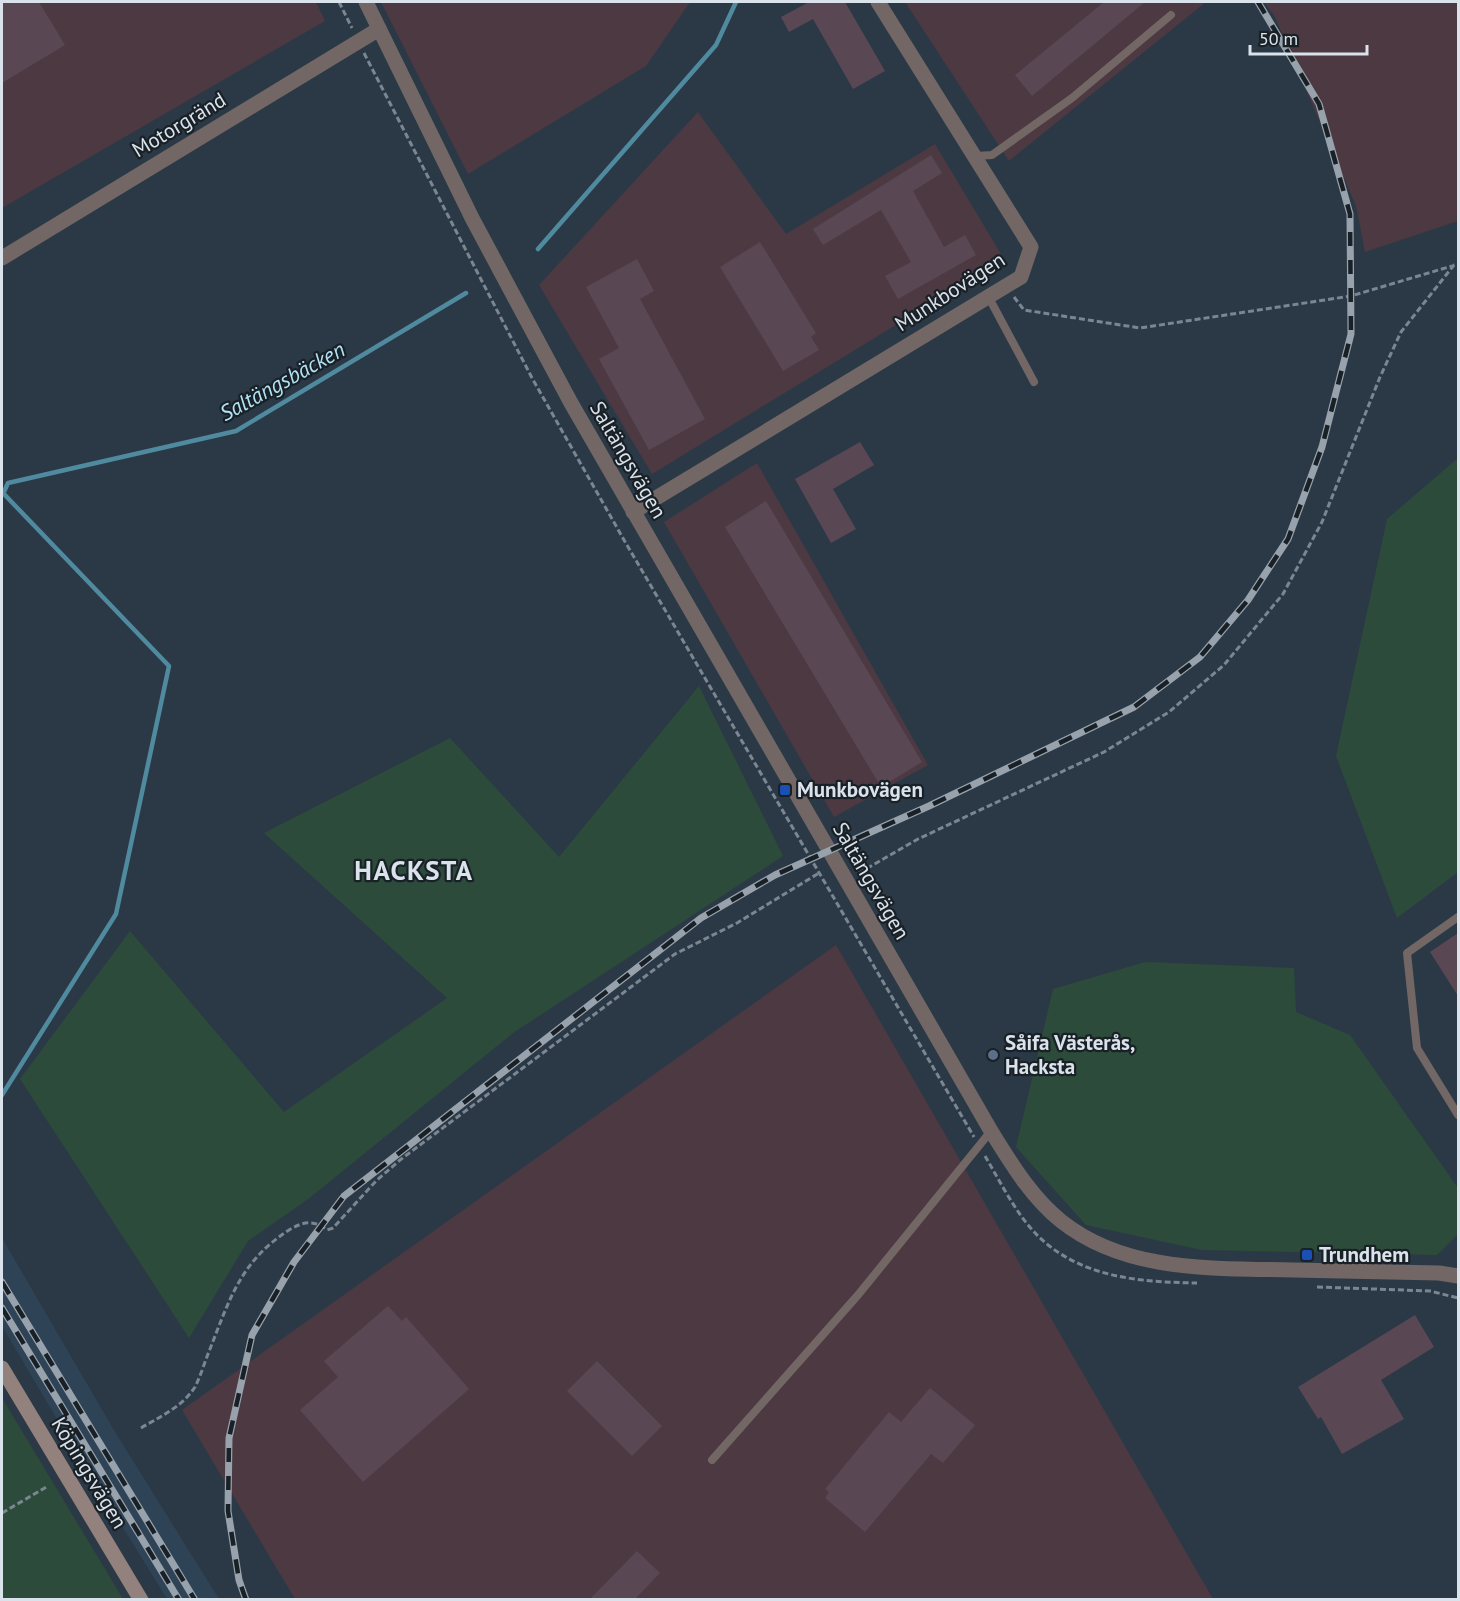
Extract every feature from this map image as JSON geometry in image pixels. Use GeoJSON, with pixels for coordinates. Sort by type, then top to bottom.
{"type":"FeatureCollection","features":[{"type":"Feature","properties":{"kind":"main road","name":"Köpingsvägen"},"geometry":{"type":"LineString","coordinates":[[2,1368],[141,1599]]}},
{"type":"Feature","properties":{"kind":"street","name":"Saltängsvägen"},"geometry":{"type":"LineString","coordinates":[[366,2],[472,218],[633,512],[992,1131],[1014,1168],[1044,1205],[1061,1221],[1089,1240],[1142,1258],[1193,1268],[1438,1273],[1458,1276]]}},
{"type":"Feature","properties":{"kind":"street","name":"Munkbovägen"},"geometry":{"type":"LineString","coordinates":[[633,512],[1021,277],[1031,248],[976,156],[878,2]]}},
{"type":"Feature","properties":{"kind":"street","name":"Motorgränd"},"geometry":{"type":"LineString","coordinates":[[2,258],[379,29]]}},
{"type":"Feature","properties":{"kind":"lane"},"geometry":{"type":"LineString","coordinates":[[976,156],[992,155],[1072,98],[1171,15]]}},
{"type":"Feature","properties":{"kind":"lane"},"geometry":{"type":"LineString","coordinates":[[988,296],[1034,382]]}},
{"type":"Feature","properties":{"kind":"lane"},"geometry":{"type":"LineString","coordinates":[[1458,917],[1407,952],[1417,1048],[1458,1115]]}},
{"type":"Feature","properties":{"kind":"lane"},"geometry":{"type":"LineString","coordinates":[[712,1460],[858,1295],[992,1131]]}},
{"type":"Feature","properties":{"kind":"path"},"geometry":{"type":"LineString","coordinates":[[339,2],[532,378],[829,891],[1018,1211],[1038,1236],[1060,1253],[1089,1269],[1114,1277],[1148,1282],[1207,1284]]}},
{"type":"Feature","properties":{"kind":"path"},"geometry":{"type":"LineString","coordinates":[[829,891],[918,839],[1104,752],[1169,712],[1224,665],[1283,594],[1322,522],[1380,377],[1401,332],[1456,265]]}},
{"type":"Feature","properties":{"kind":"path"},"geometry":{"type":"LineString","coordinates":[[1006,286],[1024,310],[1140,328],[1351,296],[1456,265]]}},
{"type":"Feature","properties":{"kind":"path"},"geometry":{"type":"LineString","coordinates":[[141,1428],[175,1408],[190,1393],[244,1271],[277,1238],[307,1222],[317,1223],[327,1230],[333,1228],[376,1181],[400,1160],[675,954],[737,923],[819,873]]}},
{"type":"Feature","properties":{"kind":"path"},"geometry":{"type":"LineString","coordinates":[[1312,1287],[1430,1291],[1458,1298]]}},
{"type":"Feature","properties":{"kind":"path"},"geometry":{"type":"LineString","coordinates":[[2,1513],[48,1486]]}},
{"type":"Feature","properties":{"kind":"shaded area"},"geometry":{"type":"Polygon","coordinates":[[[2,2],[316,2],[325,21],[2,208],[2,2]]]}},
{"type":"Feature","properties":{"kind":"shaded area"},"geometry":{"type":"Polygon","coordinates":[[[381,2],[690,2],[646,66],[468,174],[381,2]]]}},
{"type":"Feature","properties":{"kind":"shaded area"},"geometry":{"type":"Polygon","coordinates":[[[905,2],[1206,2],[1009,161],[905,2]]]}},
{"type":"Feature","properties":{"kind":"shaded area"},"geometry":{"type":"Polygon","coordinates":[[[1264,2],[1458,2],[1458,221],[1365,252],[1356,206],[1275,17],[1264,2]]]}},
{"type":"Feature","properties":{"kind":"shaded area"},"geometry":{"type":"Polygon","coordinates":[[[698,112],[786,234],[935,144],[1004,259],[652,474],[539,285],[698,112]]]}},
{"type":"Feature","properties":{"kind":"shaded area"},"geometry":{"type":"Polygon","coordinates":[[[757,463],[928,765],[834,817],[664,522],[757,463]]]}},
{"type":"Feature","properties":{"kind":"shaded area"},"geometry":{"type":"Polygon","coordinates":[[[836,945],[1213,1599],[295,1599],[182,1410],[836,945]]]}},
{"type":"Feature","properties":{"kind":"shaded area"},"geometry":{"type":"Polygon","coordinates":[[[2,1238],[115,1432],[219,1599],[167,1599],[77,1453],[2,1326],[2,1238]]]}},
{"type":"Feature","properties":{"kind":"green space"},"geometry":{"type":"Polygon","coordinates":[[[1458,458],[1458,872],[1397,918],[1336,756],[1387,519],[1458,458]]]}},
{"type":"Feature","properties":{"kind":"green space"},"geometry":{"type":"Polygon","coordinates":[[[699,686],[783,856],[513,1033],[307,1200],[248,1241],[189,1338],[20,1079],[130,931],[284,1112],[447,998],[264,833],[450,738],[559,857],[699,686]]]}},
{"type":"Feature","properties":{"kind":"green space"},"geometry":{"type":"Polygon","coordinates":[[[1145,962],[1294,968],[1296,1012],[1350,1035],[1458,1188],[1458,1234],[1437,1255],[1202,1250],[1086,1225],[1016,1147],[1053,989],[1145,962]]]}},
{"type":"Feature","properties":{"kind":"green space"},"geometry":{"type":"Polygon","coordinates":[[[2,1398],[123,1599],[2,1599],[2,1398]]]}},
{"type":"Feature","properties":{"kind":"building"},"geometry":{"type":"Polygon","coordinates":[[[2,2],[39,2],[65,45],[2,83],[2,2]]]}},
{"type":"Feature","properties":{"kind":"building"},"geometry":{"type":"Polygon","coordinates":[[[809,2],[845,2],[885,71],[853,89],[813,19],[789,32],[781,17],[809,2]]]}},
{"type":"Feature","properties":{"kind":"building"},"geometry":{"type":"Polygon","coordinates":[[[1104,2],[1145,2],[1032,96],[1015,75],[1104,2]]]}},
{"type":"Feature","properties":{"kind":"building"},"geometry":{"type":"Polygon","coordinates":[[[931,155],[942,173],[913,191],[944,247],[965,235],[976,255],[898,299],[885,276],[911,262],[881,210],[823,245],[813,229],[931,155]]]}},
{"type":"Feature","properties":{"kind":"building"},"geometry":{"type":"Polygon","coordinates":[[[760,242],[816,333],[811,337],[819,350],[783,371],[720,267],[760,242]]]}},
{"type":"Feature","properties":{"kind":"building"},"geometry":{"type":"Polygon","coordinates":[[[637,259],[654,291],[640,299],[705,419],[649,450],[599,359],[619,348],[586,287],[637,259]]]}},
{"type":"Feature","properties":{"kind":"building"},"geometry":{"type":"Polygon","coordinates":[[[860,442],[874,465],[833,489],[856,529],[831,543],[795,479],[860,442]]]}},
{"type":"Feature","properties":{"kind":"building"},"geometry":{"type":"Polygon","coordinates":[[[766,501],[922,762],[881,787],[725,527],[766,501]]]}},
{"type":"Feature","properties":{"kind":"building"},"geometry":{"type":"Polygon","coordinates":[[[1458,933],[1458,996],[1430,952],[1458,933]]]}},
{"type":"Feature","properties":{"kind":"building"},"geometry":{"type":"Polygon","coordinates":[[[388,1306],[402,1321],[406,1317],[469,1389],[363,1482],[300,1410],[338,1377],[324,1361],[388,1306]]]}},
{"type":"Feature","properties":{"kind":"building"},"geometry":{"type":"Polygon","coordinates":[[[1415,1315],[1434,1347],[1381,1380],[1404,1419],[1342,1454],[1321,1417],[1318,1419],[1298,1387],[1415,1315]]]}},
{"type":"Feature","properties":{"kind":"building"},"geometry":{"type":"Polygon","coordinates":[[[597,1361],[662,1426],[632,1456],[567,1391],[597,1361]]]}},
{"type":"Feature","properties":{"kind":"building"},"geometry":{"type":"Polygon","coordinates":[[[930,1388],[975,1425],[943,1463],[931,1454],[865,1532],[825,1498],[829,1492],[825,1489],[889,1412],[901,1422],[930,1388]]]}},
{"type":"Feature","properties":{"kind":"building"},"geometry":{"type":"Polygon","coordinates":[[[637,1551],[660,1573],[635,1599],[590,1599],[637,1551]]]}},
{"type":"Feature","properties":{"kind":"waterway","name":"Saltängsbäcken"},"geometry":{"type":"LineString","coordinates":[[538,249],[716,45],[736,2]]}},
{"type":"Feature","properties":{"kind":"waterway","name":"Saltängsbäcken"},"geometry":{"type":"LineString","coordinates":[[3,494],[8,483],[236,431],[466,293]]}},
{"type":"Feature","properties":{"kind":"waterway"},"geometry":{"type":"LineString","coordinates":[[2,1095],[116,914],[169,666],[3,493]]}},
{"type":"Feature","properties":{"kind":"railway"},"geometry":{"type":"LineString","coordinates":[[246,1600],[239,1580],[228,1511],[229,1438],[252,1335],[294,1262],[344,1196],[701,918],[775,875],[929,806],[1134,707],[1200,657],[1248,600],[1288,539],[1322,447],[1351,334],[1350,214],[1319,104],[1258,2]]}},
{"type":"Feature","properties":{"kind":"railway"},"geometry":{"type":"LineString","coordinates":[[2,1282],[195,1600]]}},
{"type":"Feature","properties":{"kind":"railway"},"geometry":{"type":"LineString","coordinates":[[2,1308],[179,1600]]}},
{"type":"Feature","properties":{"kind":"place","name":"Munkbovägen"},"geometry":{"type":"Point","coordinates":[785,790]}},
{"type":"Feature","properties":{"kind":"place","name":"Såifa Västerås, Hacksta"},"geometry":{"type":"Point","coordinates":[993,1055]}},
{"type":"Feature","properties":{"kind":"place","name":"Trundhem"},"geometry":{"type":"Point","coordinates":[1307,1255]}},
{"type":"Feature","properties":{"kind":"district","name":"HACKSTA"},"geometry":{"type":"Point","coordinates":[414,871]}}]}
